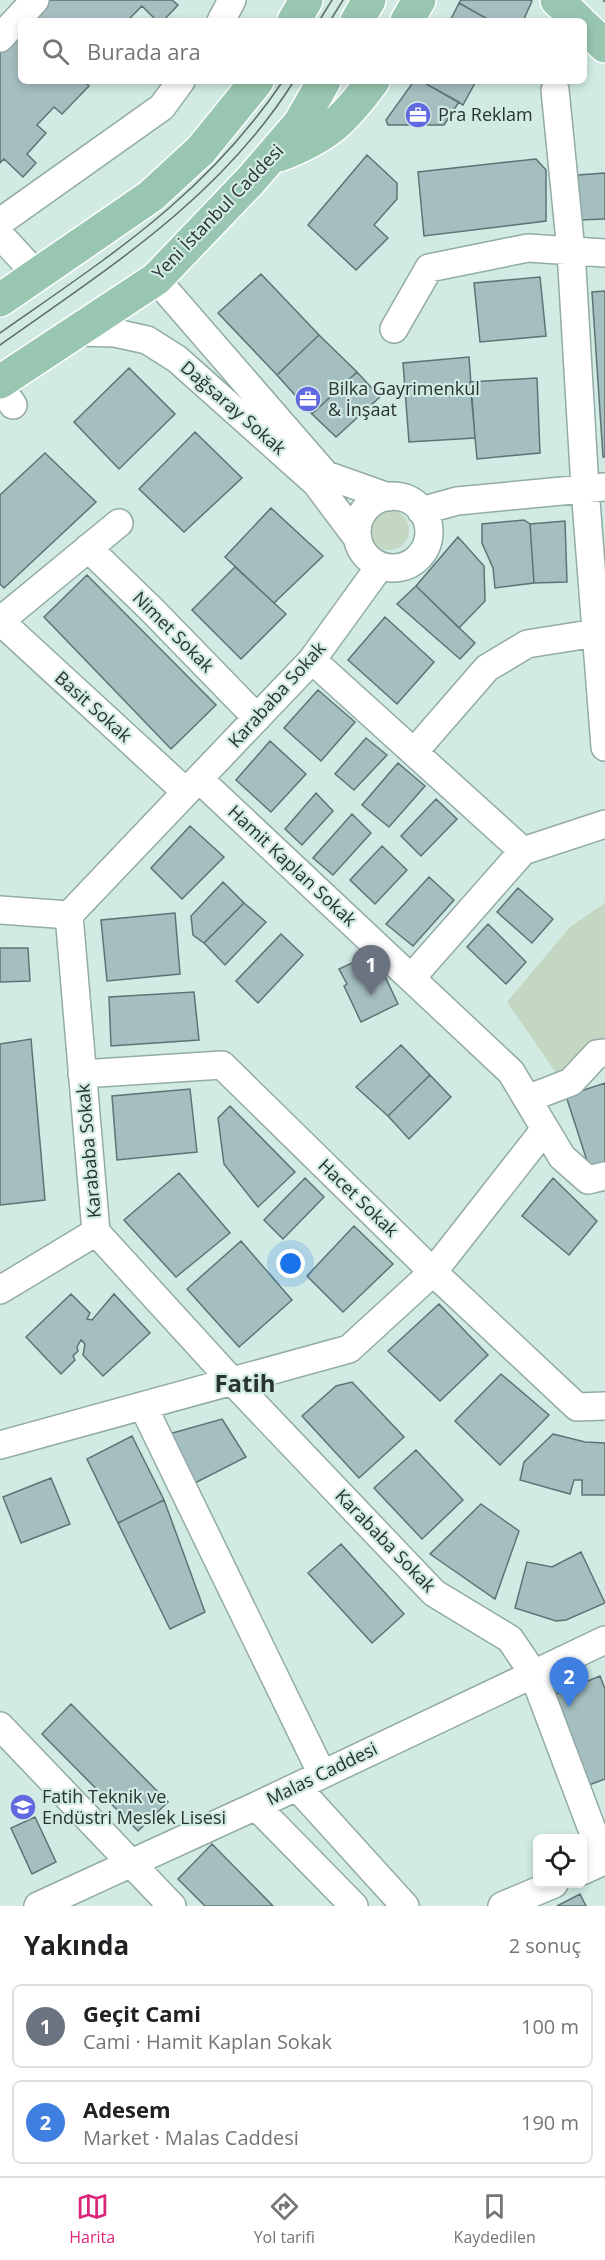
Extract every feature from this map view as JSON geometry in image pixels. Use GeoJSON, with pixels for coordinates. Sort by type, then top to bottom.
{"type":"FeatureCollection","features":[{"type":"Feature","properties":{"kind":"main road"},"geometry":{"type":"LineString","coordinates":[[296,18],[306,0]]}},
{"type":"Feature","properties":{"kind":"main road"},"geometry":{"type":"LineString","coordinates":[[359,18],[369,0]]}},
{"type":"Feature","properties":{"kind":"main road"},"geometry":{"type":"LineString","coordinates":[[409,18],[419,0]]}},
{"type":"Feature","properties":{"kind":"main road"},"geometry":{"type":"LineString","coordinates":[[556,0],[576,18]]}},
{"type":"Feature","properties":{"kind":"main road"},"geometry":{"type":"LineString","coordinates":[[587,29],[605,46]]}},
{"type":"Feature","properties":{"kind":"main road"},"geometry":{"type":"LineString","coordinates":[[0,300],[151,196],[201,150],[255,84]]}},
{"type":"Feature","properties":{"kind":"main road","name":"Yeni İstanbul Caddesi"},"geometry":{"type":"LineString","coordinates":[[4,391],[76,332],[156,279],[300,123],[322,84]]}},
{"type":"Feature","properties":{"kind":"main road"},"geometry":{"type":"LineString","coordinates":[[269,159],[307,145],[341,122],[371,84]]}},
{"type":"Feature","properties":{"kind":"street"},"geometry":{"type":"LineString","coordinates":[[5,22],[35,0]]}},
{"type":"Feature","properties":{"kind":"street"},"geometry":{"type":"LineString","coordinates":[[223,18],[232,0]]}},
{"type":"Feature","properties":{"kind":"street"},"geometry":{"type":"LineString","coordinates":[[0,222],[162,107],[180,84]]}},
{"type":"Feature","properties":{"kind":"street"},"geometry":{"type":"LineString","coordinates":[[555,90],[595,487],[596,633],[605,747]]}},
{"type":"Feature","properties":{"kind":"street"},"geometry":{"type":"LineString","coordinates":[[0,235],[36,274]]}},
{"type":"Feature","properties":{"kind":"street"},"geometry":{"type":"LineString","coordinates":[[394,329],[429,268],[528,248],[605,253]]}},
{"type":"Feature","properties":{"kind":"street","name":"Dağsaray Sokak"},"geometry":{"type":"LineString","coordinates":[[156,279],[326,475],[388,497]]}},
{"type":"Feature","properties":{"kind":"street","name":"Dağsaray Sokak"},"geometry":{"type":"LineString","coordinates":[[76,332],[115,333],[147,340],[177,359],[316,483],[358,539]]}},
{"type":"Feature","properties":{"kind":"street"},"geometry":{"type":"LineString","coordinates":[[421,511],[456,501],[595,487]]}},
{"type":"Feature","properties":{"kind":"street"},"geometry":{"type":"LineString","coordinates":[[388,497],[410,501],[421,511],[428,528],[423,551],[405,566],[392,568],[380,566],[369,560],[358,539],[357,526],[368,506],[388,497]]}},
{"type":"Feature","properties":{"kind":"street"},"geometry":{"type":"LineString","coordinates":[[0,621],[119,523]]}},
{"type":"Feature","properties":{"kind":"street","name":"Nimet Sokak"},"geometry":{"type":"LineString","coordinates":[[88,548],[257,718]]}},
{"type":"Feature","properties":{"kind":"street","name":"Karababa Sokak"},"geometry":{"type":"LineString","coordinates":[[380,566],[312,660],[69,915],[96,1232],[232,1381],[434,1593],[510,1639],[533,1672],[600,1834],[605,1862]]}},
{"type":"Feature","properties":{"kind":"street","name":"Basit Sokak"},"geometry":{"type":"LineString","coordinates":[[0,621],[192,786]]}},
{"type":"Feature","properties":{"kind":"street"},"geometry":{"type":"LineString","coordinates":[[414,752],[487,668],[527,644],[596,633]]}},
{"type":"Feature","properties":{"kind":"street"},"geometry":{"type":"LineString","coordinates":[[312,660],[523,851]]}},
{"type":"Feature","properties":{"kind":"street","name":"Hamit Kaplan Sokak"},"geometry":{"type":"LineString","coordinates":[[192,786],[412,977],[512,1072],[562,1157],[588,1180],[605,1176]]}},
{"type":"Feature","properties":{"kind":"street"},"geometry":{"type":"LineString","coordinates":[[412,977],[523,851],[605,824]]}},
{"type":"Feature","properties":{"kind":"street"},"geometry":{"type":"LineString","coordinates":[[0,910],[69,915]]}},
{"type":"Feature","properties":{"kind":"street"},"geometry":{"type":"LineString","coordinates":[[527,1099],[571,1082],[597,1054],[605,1053]]}},
{"type":"Feature","properties":{"kind":"street","name":"Hacet Sokak"},"geometry":{"type":"LineString","coordinates":[[82,1074],[222,1065],[433,1272],[577,1407],[605,1406]]}},
{"type":"Feature","properties":{"kind":"street"},"geometry":{"type":"LineString","coordinates":[[0,1445],[349,1349],[433,1272],[545,1129]]}},
{"type":"Feature","properties":{"kind":"street"},"geometry":{"type":"LineString","coordinates":[[0,1290],[96,1232]]}},
{"type":"Feature","properties":{"kind":"street"},"geometry":{"type":"LineString","coordinates":[[143,1406],[322,1774]]}},
{"type":"Feature","properties":{"kind":"street","name":"Malas Caddesi"},"geometry":{"type":"LineString","coordinates":[[38,1906],[126,1859],[256,1806],[533,1672],[605,1640]]}},
{"type":"Feature","properties":{"kind":"street"},"geometry":{"type":"LineString","coordinates":[[0,1726],[172,1906]]}},
{"type":"Feature","properties":{"kind":"street"},"geometry":{"type":"LineString","coordinates":[[297,1787],[405,1906]]}},
{"type":"Feature","properties":{"kind":"street"},"geometry":{"type":"LineString","coordinates":[[256,1806],[354,1906]]}},
{"type":"Feature","properties":{"kind":"street"},"geometry":{"type":"LineString","coordinates":[[587,1869],[605,1862]]}},
{"type":"Feature","properties":{"kind":"street"},"geometry":{"type":"LineString","coordinates":[[502,1906],[545,1888]]}},
{"type":"Feature","properties":{"kind":"green space"},"geometry":{"type":"Polygon","coordinates":[[[389,510],[397,511],[403,516],[408,522],[408,538],[403,544],[397,549],[389,550],[381,549],[375,544],[370,538],[369,530],[370,522],[375,516],[381,511],[389,510]]]}},
{"type":"Feature","properties":{"kind":"green space"},"geometry":{"type":"Polygon","coordinates":[[[605,903],[605,1050],[559,1077],[507,1002],[570,927],[605,903]]]}},
{"type":"Feature","properties":{"kind":"building"},"geometry":{"type":"Polygon","coordinates":[[[49,0],[172,0],[178,5],[166,18],[154,18],[142,6],[130,18],[32,18],[49,0]]]}},
{"type":"Feature","properties":{"kind":"building"},"geometry":{"type":"Polygon","coordinates":[[[461,0],[532,1],[524,18],[486,18],[459,3],[461,0]]]}},
{"type":"Feature","properties":{"kind":"building"},"geometry":{"type":"Polygon","coordinates":[[[459,3],[486,18],[452,18],[459,3]]]}},
{"type":"Feature","properties":{"kind":"building"},"geometry":{"type":"Polygon","coordinates":[[[18,32],[18,84],[87,84],[89,86],[62,114],[54,107],[37,125],[46,133],[27,154],[36,163],[23,177],[4,159],[0,163],[0,51],[18,32]]]}},
{"type":"Feature","properties":{"kind":"building"},"geometry":{"type":"Polygon","coordinates":[[[412,84],[426,84],[459,102],[444,125],[388,125],[386,120],[412,84]]]}},
{"type":"Feature","properties":{"kind":"building"},"geometry":{"type":"Polygon","coordinates":[[[426,84],[474,84],[463,105],[426,84]]]}},
{"type":"Feature","properties":{"kind":"building"},"geometry":{"type":"Polygon","coordinates":[[[367,155],[397,183],[397,199],[374,225],[388,238],[356,270],[308,225],[367,155]]]}},
{"type":"Feature","properties":{"kind":"building"},"geometry":{"type":"Polygon","coordinates":[[[536,159],[546,170],[546,221],[424,236],[418,172],[536,159]]]}},
{"type":"Feature","properties":{"kind":"building"},"geometry":{"type":"Polygon","coordinates":[[[605,173],[605,219],[579,220],[578,175],[605,173]]]}},
{"type":"Feature","properties":{"kind":"building"},"geometry":{"type":"Polygon","coordinates":[[[261,274],[319,335],[277,375],[218,313],[261,274]]]}},
{"type":"Feature","properties":{"kind":"building"},"geometry":{"type":"Polygon","coordinates":[[[540,277],[546,336],[480,342],[474,283],[540,277]]]}},
{"type":"Feature","properties":{"kind":"building"},"geometry":{"type":"Polygon","coordinates":[[[605,291],[605,457],[603,457],[592,292],[605,291]]]}},
{"type":"Feature","properties":{"kind":"building"},"geometry":{"type":"Polygon","coordinates":[[[319,335],[357,372],[312,414],[277,375],[319,335]]]}},
{"type":"Feature","properties":{"kind":"building"},"geometry":{"type":"Polygon","coordinates":[[[469,357],[475,438],[409,442],[403,363],[469,357]]]}},
{"type":"Feature","properties":{"kind":"building"},"geometry":{"type":"Polygon","coordinates":[[[129,368],[175,414],[119,469],[74,422],[129,368]]]}},
{"type":"Feature","properties":{"kind":"building"},"geometry":{"type":"Polygon","coordinates":[[[357,372],[380,397],[336,437],[312,414],[357,372]]]}},
{"type":"Feature","properties":{"kind":"building"},"geometry":{"type":"Polygon","coordinates":[[[537,378],[540,453],[477,459],[470,382],[537,378]]]}},
{"type":"Feature","properties":{"kind":"building"},"geometry":{"type":"Polygon","coordinates":[[[195,432],[242,478],[184,532],[139,489],[195,432]]]}},
{"type":"Feature","properties":{"kind":"building"},"geometry":{"type":"Polygon","coordinates":[[[45,453],[96,502],[4,588],[0,584],[0,495],[45,453]]]}},
{"type":"Feature","properties":{"kind":"building"},"geometry":{"type":"Polygon","coordinates":[[[271,508],[323,556],[274,603],[225,557],[271,508]]]}},
{"type":"Feature","properties":{"kind":"building"},"geometry":{"type":"Polygon","coordinates":[[[524,520],[530,524],[534,583],[495,588],[493,568],[482,543],[482,524],[524,520]]]}},
{"type":"Feature","properties":{"kind":"building"},"geometry":{"type":"Polygon","coordinates":[[[565,521],[567,582],[534,583],[530,524],[565,521]]]}},
{"type":"Feature","properties":{"kind":"building"},"geometry":{"type":"Polygon","coordinates":[[[458,537],[484,566],[485,601],[459,628],[416,586],[458,537]]]}},
{"type":"Feature","properties":{"kind":"building"},"geometry":{"type":"Polygon","coordinates":[[[235,567],[286,614],[241,659],[192,610],[235,567]]]}},
{"type":"Feature","properties":{"kind":"building"},"geometry":{"type":"Polygon","coordinates":[[[87,575],[216,705],[171,749],[44,617],[87,575]]]}},
{"type":"Feature","properties":{"kind":"building"},"geometry":{"type":"Polygon","coordinates":[[[416,586],[475,643],[460,659],[397,604],[416,586]]]}},
{"type":"Feature","properties":{"kind":"building"},"geometry":{"type":"Polygon","coordinates":[[[385,617],[434,662],[397,704],[348,660],[385,617]]]}},
{"type":"Feature","properties":{"kind":"building"},"geometry":{"type":"Polygon","coordinates":[[[318,690],[355,722],[321,761],[284,728],[318,690]]]}},
{"type":"Feature","properties":{"kind":"building"},"geometry":{"type":"Polygon","coordinates":[[[366,738],[387,755],[354,790],[335,774],[366,738]]]}},
{"type":"Feature","properties":{"kind":"building"},"geometry":{"type":"Polygon","coordinates":[[[270,741],[306,774],[271,812],[236,780],[270,741]]]}},
{"type":"Feature","properties":{"kind":"building"},"geometry":{"type":"Polygon","coordinates":[[[398,763],[425,786],[389,827],[362,805],[398,763]]]}},
{"type":"Feature","properties":{"kind":"building"},"geometry":{"type":"Polygon","coordinates":[[[316,793],[333,811],[302,845],[285,829],[316,793]]]}},
{"type":"Feature","properties":{"kind":"building"},"geometry":{"type":"Polygon","coordinates":[[[436,799],[457,819],[421,856],[401,836],[436,799]]]}},
{"type":"Feature","properties":{"kind":"building"},"geometry":{"type":"Polygon","coordinates":[[[352,814],[371,833],[333,875],[313,858],[352,814]]]}},
{"type":"Feature","properties":{"kind":"building"},"geometry":{"type":"Polygon","coordinates":[[[190,826],[224,857],[182,899],[151,868],[190,826]]]}},
{"type":"Feature","properties":{"kind":"building"},"geometry":{"type":"Polygon","coordinates":[[[382,846],[407,870],[375,904],[350,880],[382,846]]]}},
{"type":"Feature","properties":{"kind":"building"},"geometry":{"type":"Polygon","coordinates":[[[429,877],[454,900],[413,946],[386,924],[429,877]]]}},
{"type":"Feature","properties":{"kind":"building"},"geometry":{"type":"Polygon","coordinates":[[[223,882],[244,903],[204,943],[193,935],[191,916],[223,882]]]}},
{"type":"Feature","properties":{"kind":"building"},"geometry":{"type":"Polygon","coordinates":[[[518,888],[553,919],[532,943],[497,912],[518,888]]]}},
{"type":"Feature","properties":{"kind":"building"},"geometry":{"type":"Polygon","coordinates":[[[244,903],[266,922],[225,965],[204,943],[244,903]]]}},
{"type":"Feature","properties":{"kind":"building"},"geometry":{"type":"Polygon","coordinates":[[[175,913],[180,974],[107,981],[101,920],[175,913]]]}},
{"type":"Feature","properties":{"kind":"building"},"geometry":{"type":"Polygon","coordinates":[[[488,924],[526,962],[506,984],[467,947],[488,924]]]}},
{"type":"Feature","properties":{"kind":"building"},"geometry":{"type":"Polygon","coordinates":[[[281,934],[303,955],[258,1003],[236,981],[281,934]]]}},
{"type":"Feature","properties":{"kind":"building"},"geometry":{"type":"Polygon","coordinates":[[[0,948],[28,948],[30,981],[0,982],[0,948]]]}},
{"type":"Feature","properties":{"kind":"building"},"geometry":{"type":"Polygon","coordinates":[[[371,954],[378,969],[381,968],[398,1004],[361,1022],[344,986],[347,984],[339,969],[371,954]]]}},
{"type":"Feature","properties":{"kind":"building"},"geometry":{"type":"Polygon","coordinates":[[[194,992],[199,1040],[111,1046],[109,997],[194,992]]]}},
{"type":"Feature","properties":{"kind":"building"},"geometry":{"type":"Polygon","coordinates":[[[31,1039],[45,1200],[0,1205],[0,1044],[31,1039]]]}},
{"type":"Feature","properties":{"kind":"building"},"geometry":{"type":"Polygon","coordinates":[[[401,1045],[430,1075],[388,1116],[356,1087],[401,1045]]]}},
{"type":"Feature","properties":{"kind":"building"},"geometry":{"type":"Polygon","coordinates":[[[430,1075],[451,1097],[409,1139],[388,1116],[430,1075]]]}},
{"type":"Feature","properties":{"kind":"building"},"geometry":{"type":"Polygon","coordinates":[[[605,1083],[605,1166],[590,1170],[566,1096],[605,1083]]]}},
{"type":"Feature","properties":{"kind":"building"},"geometry":{"type":"Polygon","coordinates":[[[190,1089],[197,1152],[117,1160],[112,1096],[190,1089]]]}},
{"type":"Feature","properties":{"kind":"building"},"geometry":{"type":"Polygon","coordinates":[[[230,1106],[295,1172],[258,1207],[224,1164],[218,1118],[230,1106]]]}},
{"type":"Feature","properties":{"kind":"building"},"geometry":{"type":"Polygon","coordinates":[[[179,1173],[230,1233],[176,1277],[124,1220],[179,1173]]]}},
{"type":"Feature","properties":{"kind":"building"},"geometry":{"type":"Polygon","coordinates":[[[305,1178],[324,1197],[283,1239],[264,1220],[305,1178]]]}},
{"type":"Feature","properties":{"kind":"building"},"geometry":{"type":"Polygon","coordinates":[[[553,1178],[597,1221],[569,1255],[522,1216],[553,1178]]]}},
{"type":"Feature","properties":{"kind":"building"},"geometry":{"type":"Polygon","coordinates":[[[354,1226],[393,1264],[343,1312],[307,1276],[354,1226]]]}},
{"type":"Feature","properties":{"kind":"building"},"geometry":{"type":"Polygon","coordinates":[[[241,1241],[292,1300],[239,1347],[187,1289],[241,1241]]]}},
{"type":"Feature","properties":{"kind":"building"},"geometry":{"type":"Polygon","coordinates":[[[71,1294],[90,1313],[87,1319],[92,1320],[114,1294],[150,1333],[103,1376],[83,1355],[85,1344],[81,1340],[77,1347],[78,1351],[73,1356],[75,1360],[61,1374],[26,1337],[71,1294]]]}},
{"type":"Feature","properties":{"kind":"building"},"geometry":{"type":"Polygon","coordinates":[[[439,1304],[488,1355],[440,1401],[388,1351],[439,1304]]]}},
{"type":"Feature","properties":{"kind":"building"},"geometry":{"type":"Polygon","coordinates":[[[501,1374],[549,1415],[500,1465],[455,1421],[501,1374]]]}},
{"type":"Feature","properties":{"kind":"building"},"geometry":{"type":"Polygon","coordinates":[[[352,1382],[404,1437],[359,1478],[302,1416],[336,1386],[352,1382]]]}},
{"type":"Feature","properties":{"kind":"building"},"geometry":{"type":"Polygon","coordinates":[[[222,1419],[246,1457],[193,1484],[169,1434],[222,1419]]]}},
{"type":"Feature","properties":{"kind":"building"},"geometry":{"type":"Polygon","coordinates":[[[553,1434],[585,1442],[605,1443],[605,1495],[582,1495],[582,1480],[574,1480],[570,1494],[520,1480],[524,1462],[553,1434]]]}},
{"type":"Feature","properties":{"kind":"building"},"geometry":{"type":"Polygon","coordinates":[[[132,1436],[164,1500],[118,1523],[87,1459],[132,1436]]]}},
{"type":"Feature","properties":{"kind":"building"},"geometry":{"type":"Polygon","coordinates":[[[416,1450],[463,1500],[422,1539],[374,1488],[416,1450]]]}},
{"type":"Feature","properties":{"kind":"building"},"geometry":{"type":"Polygon","coordinates":[[[51,1478],[70,1524],[21,1543],[3,1497],[51,1478]]]}},
{"type":"Feature","properties":{"kind":"building"},"geometry":{"type":"Polygon","coordinates":[[[164,1500],[205,1612],[170,1629],[118,1523],[164,1500]]]}},
{"type":"Feature","properties":{"kind":"building"},"geometry":{"type":"Polygon","coordinates":[[[481,1504],[519,1531],[495,1599],[430,1554],[481,1504]]]}},
{"type":"Feature","properties":{"kind":"building"},"geometry":{"type":"Polygon","coordinates":[[[341,1544],[404,1614],[372,1643],[308,1573],[341,1544]]]}},
{"type":"Feature","properties":{"kind":"building"},"geometry":{"type":"Polygon","coordinates":[[[581,1552],[605,1603],[566,1620],[556,1621],[515,1608],[527,1562],[552,1567],[581,1552]]]}},
{"type":"Feature","properties":{"kind":"building"},"geometry":{"type":"Polygon","coordinates":[[[600,1676],[605,1689],[605,1779],[589,1785],[553,1695],[600,1676]]]}},
{"type":"Feature","properties":{"kind":"building"},"geometry":{"type":"Polygon","coordinates":[[[71,1704],[168,1802],[138,1831],[42,1734],[71,1704]]]}},
{"type":"Feature","properties":{"kind":"building"},"geometry":{"type":"Polygon","coordinates":[[[35,1817],[56,1862],[32,1874],[11,1828],[35,1817]]]}},
{"type":"Feature","properties":{"kind":"building"},"geometry":{"type":"Polygon","coordinates":[[[212,1844],[273,1906],[205,1906],[178,1879],[212,1844]]]}},
{"type":"Feature","properties":{"kind":"building"},"geometry":{"type":"Polygon","coordinates":[[[580,1894],[586,1906],[557,1906],[580,1894]]]}},
{"type":"Feature","properties":{"kind":"tram line"},"geometry":{"type":"LineString","coordinates":[[321,18],[332,0]]}},
{"type":"Feature","properties":{"kind":"tram line"},"geometry":{"type":"LineString","coordinates":[[332,18],[343,0]]}},
{"type":"Feature","properties":{"kind":"tram line"},"geometry":{"type":"LineString","coordinates":[[0,333],[118,249],[188,191],[253,122],[281,84]]}},
{"type":"Feature","properties":{"kind":"tram line"},"geometry":{"type":"LineString","coordinates":[[0,345],[122,258],[197,195],[232,161],[265,123],[292,84]]}},
{"type":"Feature","properties":{"kind":"place","name":"Pra Reklam"},"geometry":{"type":"Point","coordinates":[418,115]}},
{"type":"Feature","properties":{"kind":"place","name":"Bilka Gayrimenkul & İnşaat"},"geometry":{"type":"Point","coordinates":[308,399]}},
{"type":"Feature","properties":{"kind":"place","name":"Geçit Cami"},"geometry":{"type":"Point","coordinates":[371,995]}},
{"type":"Feature","properties":{"kind":"place","name":"Adesem"},"geometry":{"type":"Point","coordinates":[569,1707]}},
{"type":"Feature","properties":{"kind":"place","name":"Fatih Teknik ve Endüstri Meslek Lisesi"},"geometry":{"type":"Point","coordinates":[23,1807]}},
{"type":"Feature","properties":{"kind":"district","name":"Fatih"},"geometry":{"type":"Point","coordinates":[245,1384]}}]}
